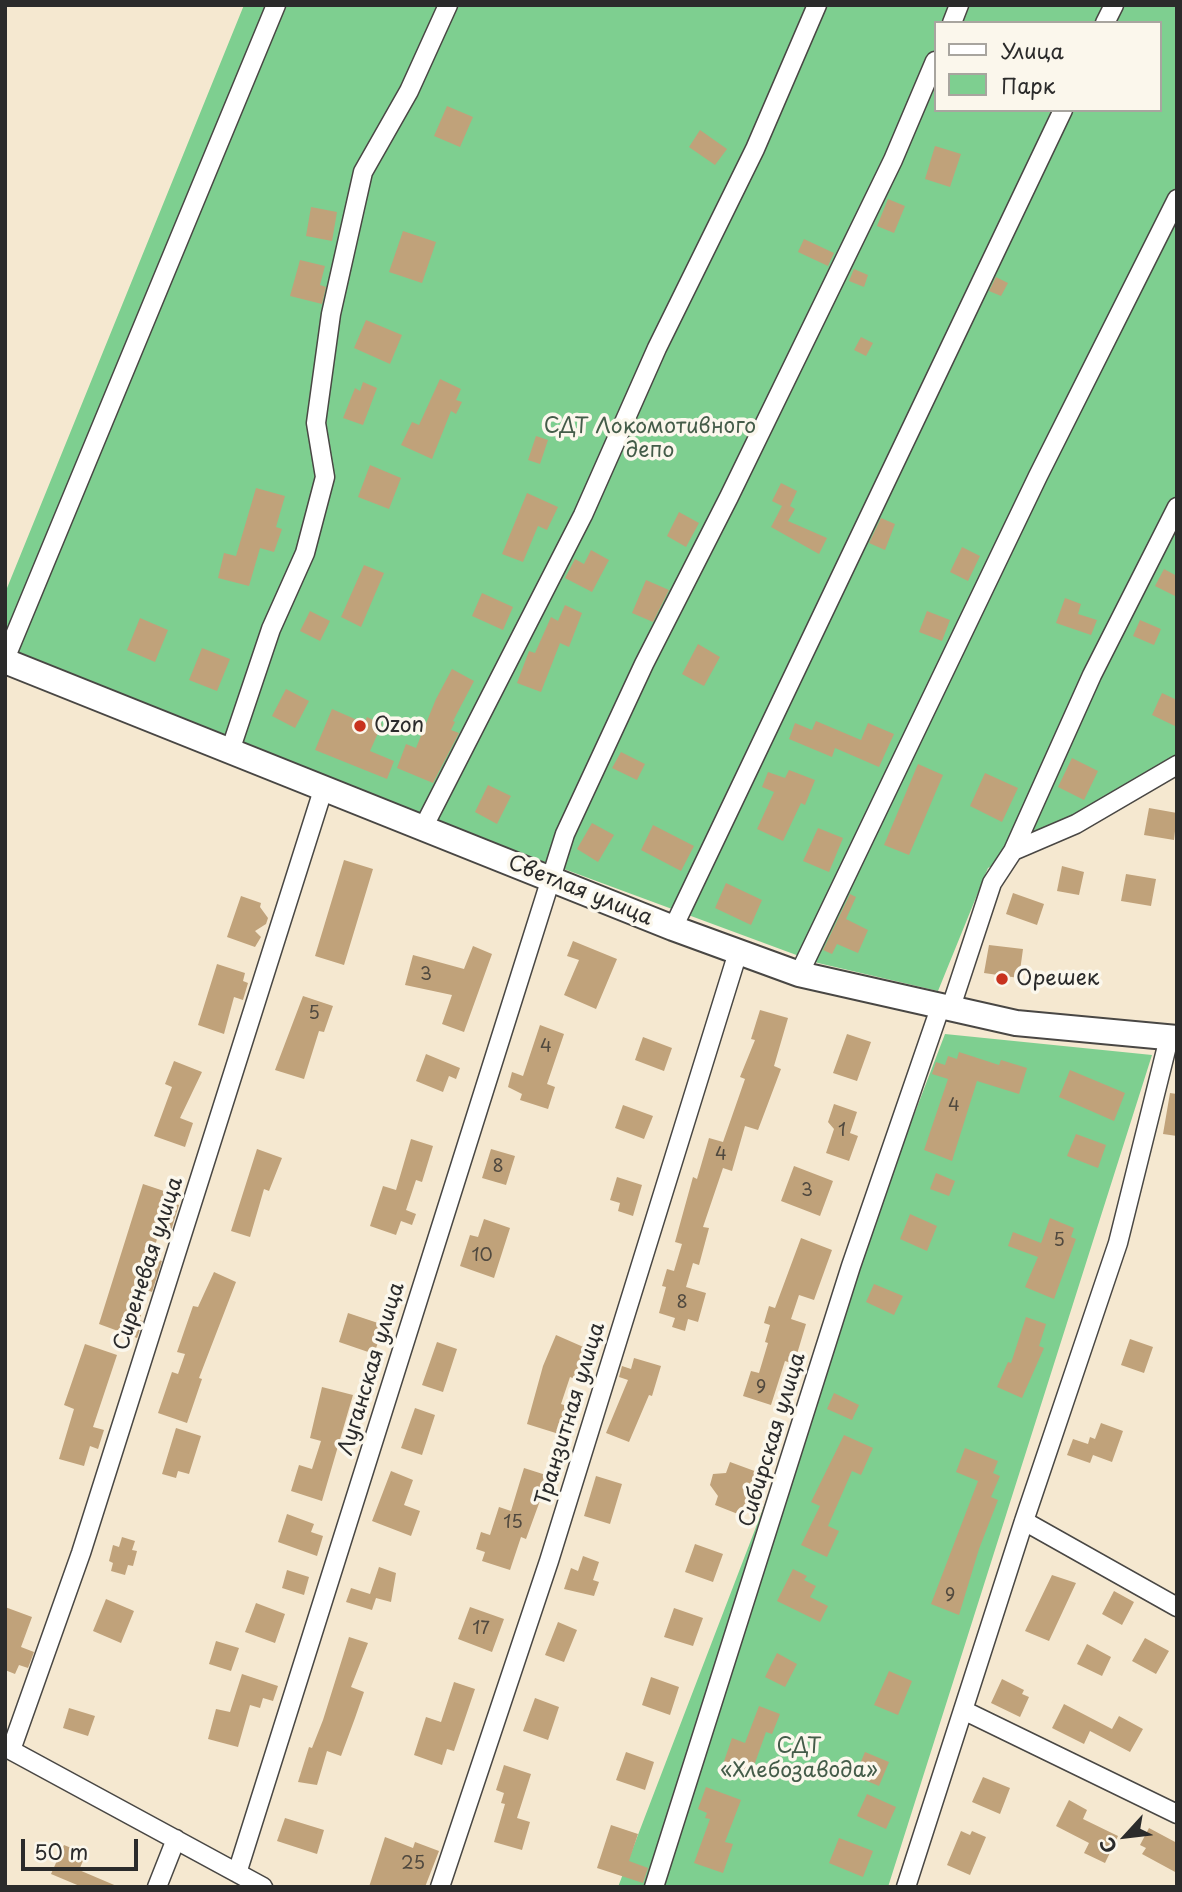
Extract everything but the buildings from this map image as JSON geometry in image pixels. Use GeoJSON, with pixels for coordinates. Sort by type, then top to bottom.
{"type":"FeatureCollection","features":[{"type":"Feature","properties":{"kind":"street"},"geometry":{"type":"LineString","coordinates":[[5,660],[276,5]]}},
{"type":"Feature","properties":{"kind":"street"},"geometry":{"type":"LineString","coordinates":[[230,751],[271,629],[306,553],[325,477],[316,423],[331,314],[363,172],[409,91],[448,5]]}},
{"type":"Feature","properties":{"kind":"street"},"geometry":{"type":"LineString","coordinates":[[423,828],[583,515],[657,348],[755,149],[817,5]]}},
{"type":"Feature","properties":{"kind":"street"},"geometry":{"type":"LineString","coordinates":[[1106,21],[1114,5]]}},
{"type":"Feature","properties":{"kind":"street","name":"Луганская улица"},"geometry":{"type":"LineString","coordinates":[[237,1873],[565,834],[638,677],[893,160],[934,63]]}},
{"type":"Feature","properties":{"kind":"street"},"geometry":{"type":"LineString","coordinates":[[673,928],[1062,112]]}},
{"type":"Feature","properties":{"kind":"street"},"geometry":{"type":"LineString","coordinates":[[799,974],[986,583],[1177,198]]}},
{"type":"Feature","properties":{"kind":"street","name":"Сибирская улица"},"geometry":{"type":"LineString","coordinates":[[654,1887],[774,1516],[850,1266],[992,883],[1013,850],[1092,675],[1177,507]]}},
{"type":"Feature","properties":{"kind":"street","name":"Светлая улица"},"geometry":{"type":"LineString","coordinates":[[5,660],[323,790],[673,928],[799,974],[1016,1023],[1173,1038]]}},
{"type":"Feature","properties":{"kind":"street"},"geometry":{"type":"LineString","coordinates":[[1013,850],[1076,824],[1177,765]]}},
{"type":"Feature","properties":{"kind":"street","name":"Сиреневая улица"},"geometry":{"type":"LineString","coordinates":[[8,1748],[80,1553],[323,790]]}},
{"type":"Feature","properties":{"kind":"street","name":"Транзитная улица"},"geometry":{"type":"LineString","coordinates":[[440,1887],[548,1561],[738,953]]}},
{"type":"Feature","properties":{"kind":"street"},"geometry":{"type":"LineString","coordinates":[[906,1887],[1024,1521],[1118,1242],[1173,1038]]}},
{"type":"Feature","properties":{"kind":"street"},"geometry":{"type":"LineString","coordinates":[[1024,1521],[1177,1607]]}},
{"type":"Feature","properties":{"kind":"street"},"geometry":{"type":"LineString","coordinates":[[963,1710],[1177,1814]]}},
{"type":"Feature","properties":{"kind":"street"},"geometry":{"type":"LineString","coordinates":[[8,1748],[263,1887]]}},
{"type":"Feature","properties":{"kind":"street"},"geometry":{"type":"LineString","coordinates":[[157,1887],[176,1839]]}},
{"type":"Feature","properties":{"kind":"green space","name":"СДТ Локомотивного депо"},"geometry":{"type":"Polygon","coordinates":[[[244,5],[1177,5],[1177,770],[988,868],[938,991],[818,963],[472,835],[5,648],[5,593],[244,5]]]}},
{"type":"Feature","properties":{"kind":"green space","name":"СДТ «Хлебозавода»"},"geometry":{"type":"Polygon","coordinates":[[[945,1034],[1152,1055],[888,1887],[618,1887],[945,1034]]]}},
{"type":"Feature","properties":{"kind":"place","name":"Ozon"},"geometry":{"type":"Point","coordinates":[360,726]}},
{"type":"Feature","properties":{"kind":"place","name":"Орешек"},"geometry":{"type":"Point","coordinates":[1002,979]}}]}
